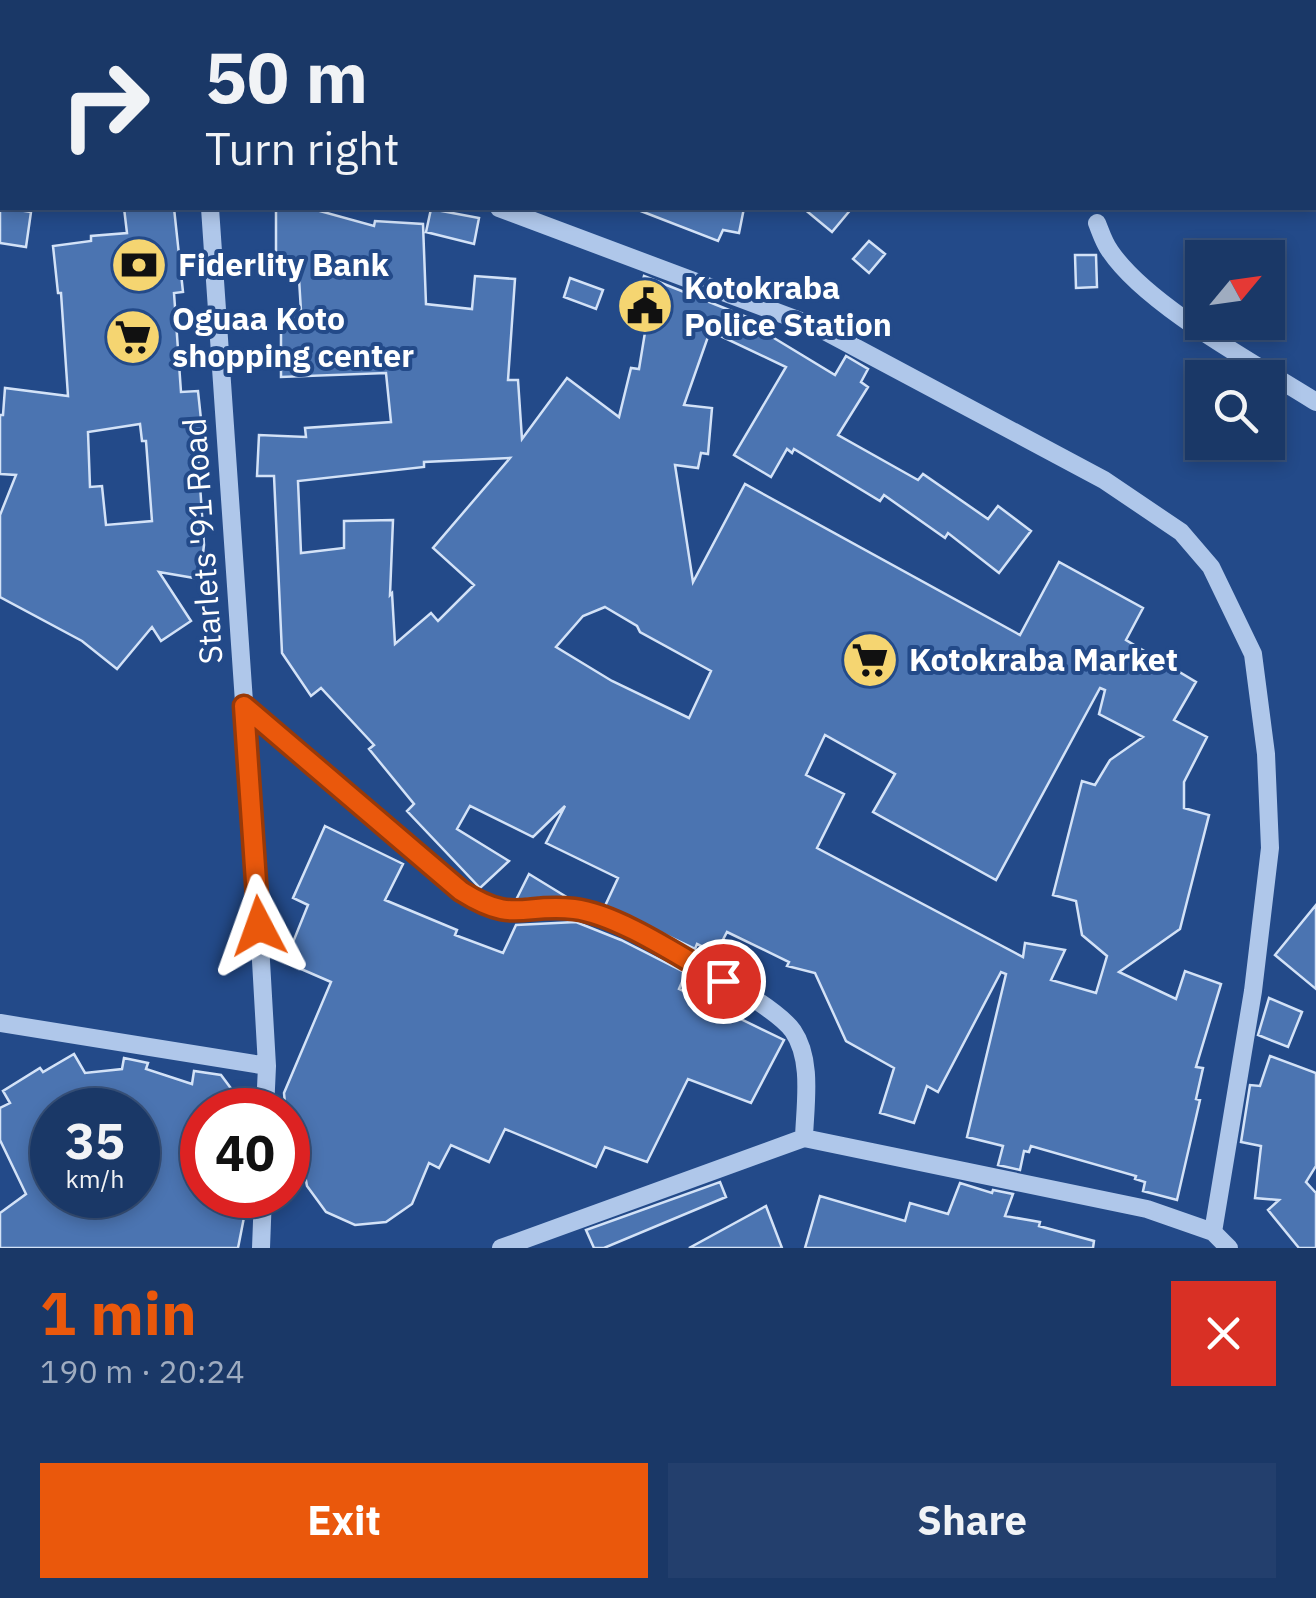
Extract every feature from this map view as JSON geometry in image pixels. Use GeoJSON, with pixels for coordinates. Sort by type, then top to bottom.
{"type":"FeatureCollection","features":[{"type":"Feature","properties":{"kind":"street","name":"Starlets '91 Road"},"geometry":{"type":"LineString","coordinates":[[210,210],[266,1088]]}},
{"type":"Feature","properties":{"kind":"street"},"geometry":{"type":"LineString","coordinates":[[504,210],[818,328],[1104,480],[1181,532],[1211,566],[1253,654],[1266,754],[1270,848],[1254,991],[1213,1232]]}},
{"type":"Feature","properties":{"kind":"street"},"geometry":{"type":"LineString","coordinates":[[1097,224],[1109,250],[1136,282],[1178,314],[1316,402]]}},
{"type":"Feature","properties":{"kind":"street"},"geometry":{"type":"LineString","coordinates":[[244,706],[461,891],[485,906],[512,913],[574,909],[602,916],[757,1001],[793,1030],[804,1059],[804,1138]]}},
{"type":"Feature","properties":{"kind":"street"},"geometry":{"type":"LineString","coordinates":[[0,1023],[267,1066]]}},
{"type":"Feature","properties":{"kind":"street"},"geometry":{"type":"LineString","coordinates":[[501,1248],[804,1138],[1148,1208],[1213,1232],[1229,1248]]}},
{"type":"Feature","properties":{"kind":"street"},"geometry":{"type":"LineString","coordinates":[[261,1248],[262,1218]]}},
{"type":"Feature","properties":{"kind":"building"},"geometry":{"type":"Polygon","coordinates":[[[0,210],[31,212],[26,247],[0,243],[0,210]]]}},
{"type":"Feature","properties":{"kind":"building"},"geometry":{"type":"Polygon","coordinates":[[[124,210],[174,210],[183,292],[174,293],[181,392],[198,391],[203,438],[197,439],[204,545],[200,579],[159,572],[191,621],[161,641],[152,627],[117,669],[82,641],[0,597],[0,515],[16,475],[0,474],[0,415],[5,388],[68,396],[61,293],[53,246],[91,241],[91,236],[127,233],[124,210]],[[140,424],[88,432],[90,487],[102,486],[106,525],[152,521],[146,441],[142,441],[140,424]]]}},
{"type":"Feature","properties":{"kind":"building"},"geometry":{"type":"Polygon","coordinates":[[[276,210],[316,210],[374,226],[375,221],[423,224],[426,304],[472,309],[475,276],[515,279],[508,380],[518,380],[522,439],[567,378],[619,417],[631,368],[639,369],[650,302],[638,299],[644,276],[772,327],[769,335],[835,375],[846,356],[868,369],[861,382],[868,387],[838,435],[918,480],[923,474],[988,519],[998,506],[1031,531],[999,573],[948,533],[945,538],[884,495],[880,501],[794,449],[792,453],[787,449],[771,477],[734,455],[786,367],[710,331],[684,405],[712,408],[708,454],[701,453],[698,468],[675,465],[693,582],[745,484],[1020,635],[1059,562],[1143,608],[1126,640],[1196,682],[1174,720],[1207,737],[1184,782],[1184,808],[1209,815],[1180,929],[1119,972],[1176,999],[1185,971],[1221,984],[1196,1067],[1203,1068],[1196,1099],[1200,1100],[1177,1200],[1143,1191],[1145,1182],[1135,1179],[1136,1176],[1031,1146],[1029,1152],[1024,1151],[1020,1170],[998,1165],[1003,1146],[967,1137],[1006,974],[1001,972],[938,1092],[927,1086],[914,1123],[880,1113],[894,1068],[846,1041],[815,973],[787,966],[789,962],[727,932],[716,953],[697,944],[695,949],[605,906],[618,878],[546,843],[565,806],[533,837],[470,806],[457,829],[509,861],[480,888],[407,811],[414,804],[369,749],[374,745],[321,688],[311,696],[282,653],[274,476],[257,476],[259,435],[306,437],[305,428],[391,422],[386,373],[281,377],[281,313],[301,311],[298,263],[276,263],[276,210]],[[510,458],[424,462],[424,467],[298,481],[301,553],[344,548],[344,521],[393,520],[390,595],[395,644],[431,613],[438,621],[474,585],[433,548],[510,458]],[[605,607],[583,616],[556,647],[612,681],[689,718],[711,671],[640,632],[637,626],[605,607]],[[1100,688],[996,880],[873,812],[895,774],[825,735],[806,775],[844,794],[817,848],[1023,957],[1025,943],[1065,950],[1051,980],[1096,993],[1107,956],[1082,935],[1076,901],[1053,895],[1082,781],[1095,785],[1110,760],[1143,737],[1099,714],[1105,690],[1100,688]]]}},
{"type":"Feature","properties":{"kind":"building"},"geometry":{"type":"Polygon","coordinates":[[[431,210],[479,218],[474,244],[426,232],[431,210]]]}},
{"type":"Feature","properties":{"kind":"building"},"geometry":{"type":"Polygon","coordinates":[[[638,210],[744,210],[739,233],[723,230],[718,241],[638,210]]]}},
{"type":"Feature","properties":{"kind":"building"},"geometry":{"type":"Polygon","coordinates":[[[805,210],[850,210],[832,232],[805,210]]]}},
{"type":"Feature","properties":{"kind":"building"},"geometry":{"type":"Polygon","coordinates":[[[869,241],[885,254],[869,273],[853,259],[869,241]]]}},
{"type":"Feature","properties":{"kind":"building"},"geometry":{"type":"Polygon","coordinates":[[[1075,255],[1096,255],[1097,287],[1076,288],[1075,255]]]}},
{"type":"Feature","properties":{"kind":"building"},"geometry":{"type":"Polygon","coordinates":[[[570,278],[603,290],[596,309],[564,297],[570,278]]]}},
{"type":"Feature","properties":{"kind":"building"},"geometry":{"type":"Polygon","coordinates":[[[325,826],[403,864],[385,900],[457,930],[455,935],[503,953],[516,925],[576,922],[686,973],[679,989],[784,1040],[751,1103],[688,1079],[647,1162],[605,1147],[596,1167],[505,1129],[489,1162],[451,1145],[439,1168],[429,1163],[412,1204],[386,1222],[355,1225],[326,1212],[310,1190],[310,1088],[286,1088],[331,982],[285,962],[308,905],[293,898],[325,826]]]}},
{"type":"Feature","properties":{"kind":"building"},"geometry":{"type":"Polygon","coordinates":[[[529,874],[565,896],[516,900],[529,874]]]}},
{"type":"Feature","properties":{"kind":"building"},"geometry":{"type":"Polygon","coordinates":[[[1316,905],[1316,989],[1275,955],[1316,905]]]}},
{"type":"Feature","properties":{"kind":"building"},"geometry":{"type":"Polygon","coordinates":[[[1269,998],[1302,1012],[1288,1047],[1258,1035],[1269,998]]]}},
{"type":"Feature","properties":{"kind":"building"},"geometry":{"type":"Polygon","coordinates":[[[74,1054],[85,1073],[122,1069],[124,1058],[148,1063],[146,1069],[192,1084],[194,1071],[221,1075],[231,1088],[180,1088],[180,1218],[244,1218],[238,1248],[0,1248],[0,1213],[26,1194],[0,1140],[0,1108],[10,1103],[3,1091],[40,1068],[43,1072],[74,1054]]]}},
{"type":"Feature","properties":{"kind":"building"},"geometry":{"type":"Polygon","coordinates":[[[1270,1056],[1316,1073],[1316,1166],[1306,1182],[1316,1193],[1316,1248],[1299,1248],[1268,1210],[1279,1200],[1255,1198],[1261,1146],[1241,1142],[1250,1085],[1260,1086],[1270,1056]]]}},
{"type":"Feature","properties":{"kind":"building"},"geometry":{"type":"Polygon","coordinates":[[[720,1182],[726,1197],[604,1248],[594,1248],[586,1230],[720,1182]]]}},
{"type":"Feature","properties":{"kind":"building"},"geometry":{"type":"Polygon","coordinates":[[[960,1183],[992,1193],[993,1190],[1013,1194],[1005,1216],[1040,1222],[1039,1226],[1094,1241],[1093,1248],[805,1248],[820,1196],[905,1221],[910,1203],[948,1214],[960,1183]]]}},
{"type":"Feature","properties":{"kind":"building"},"geometry":{"type":"Polygon","coordinates":[[[766,1206],[782,1248],[689,1248],[766,1206]]]}},
{"type":"Feature","properties":{"kind":"place","name":"Fiderlity Bank"},"geometry":{"type":"Point","coordinates":[139,265]}},
{"type":"Feature","properties":{"kind":"place","name":"Kotokraba Police Station"},"geometry":{"type":"Point","coordinates":[645,306]}},
{"type":"Feature","properties":{"kind":"place","name":"Oguaa Koto shopping center"},"geometry":{"type":"Point","coordinates":[133,337]}},
{"type":"Feature","properties":{"kind":"place","name":"Kotokraba Market"},"geometry":{"type":"Point","coordinates":[870,660]}},
{"type":"Feature","properties":{"kind":"route"},"geometry":{"type":"LineString","coordinates":[[259,926],[244,706],[461,891],[485,906],[512,913],[574,909],[602,916],[723,981]]}}]}
